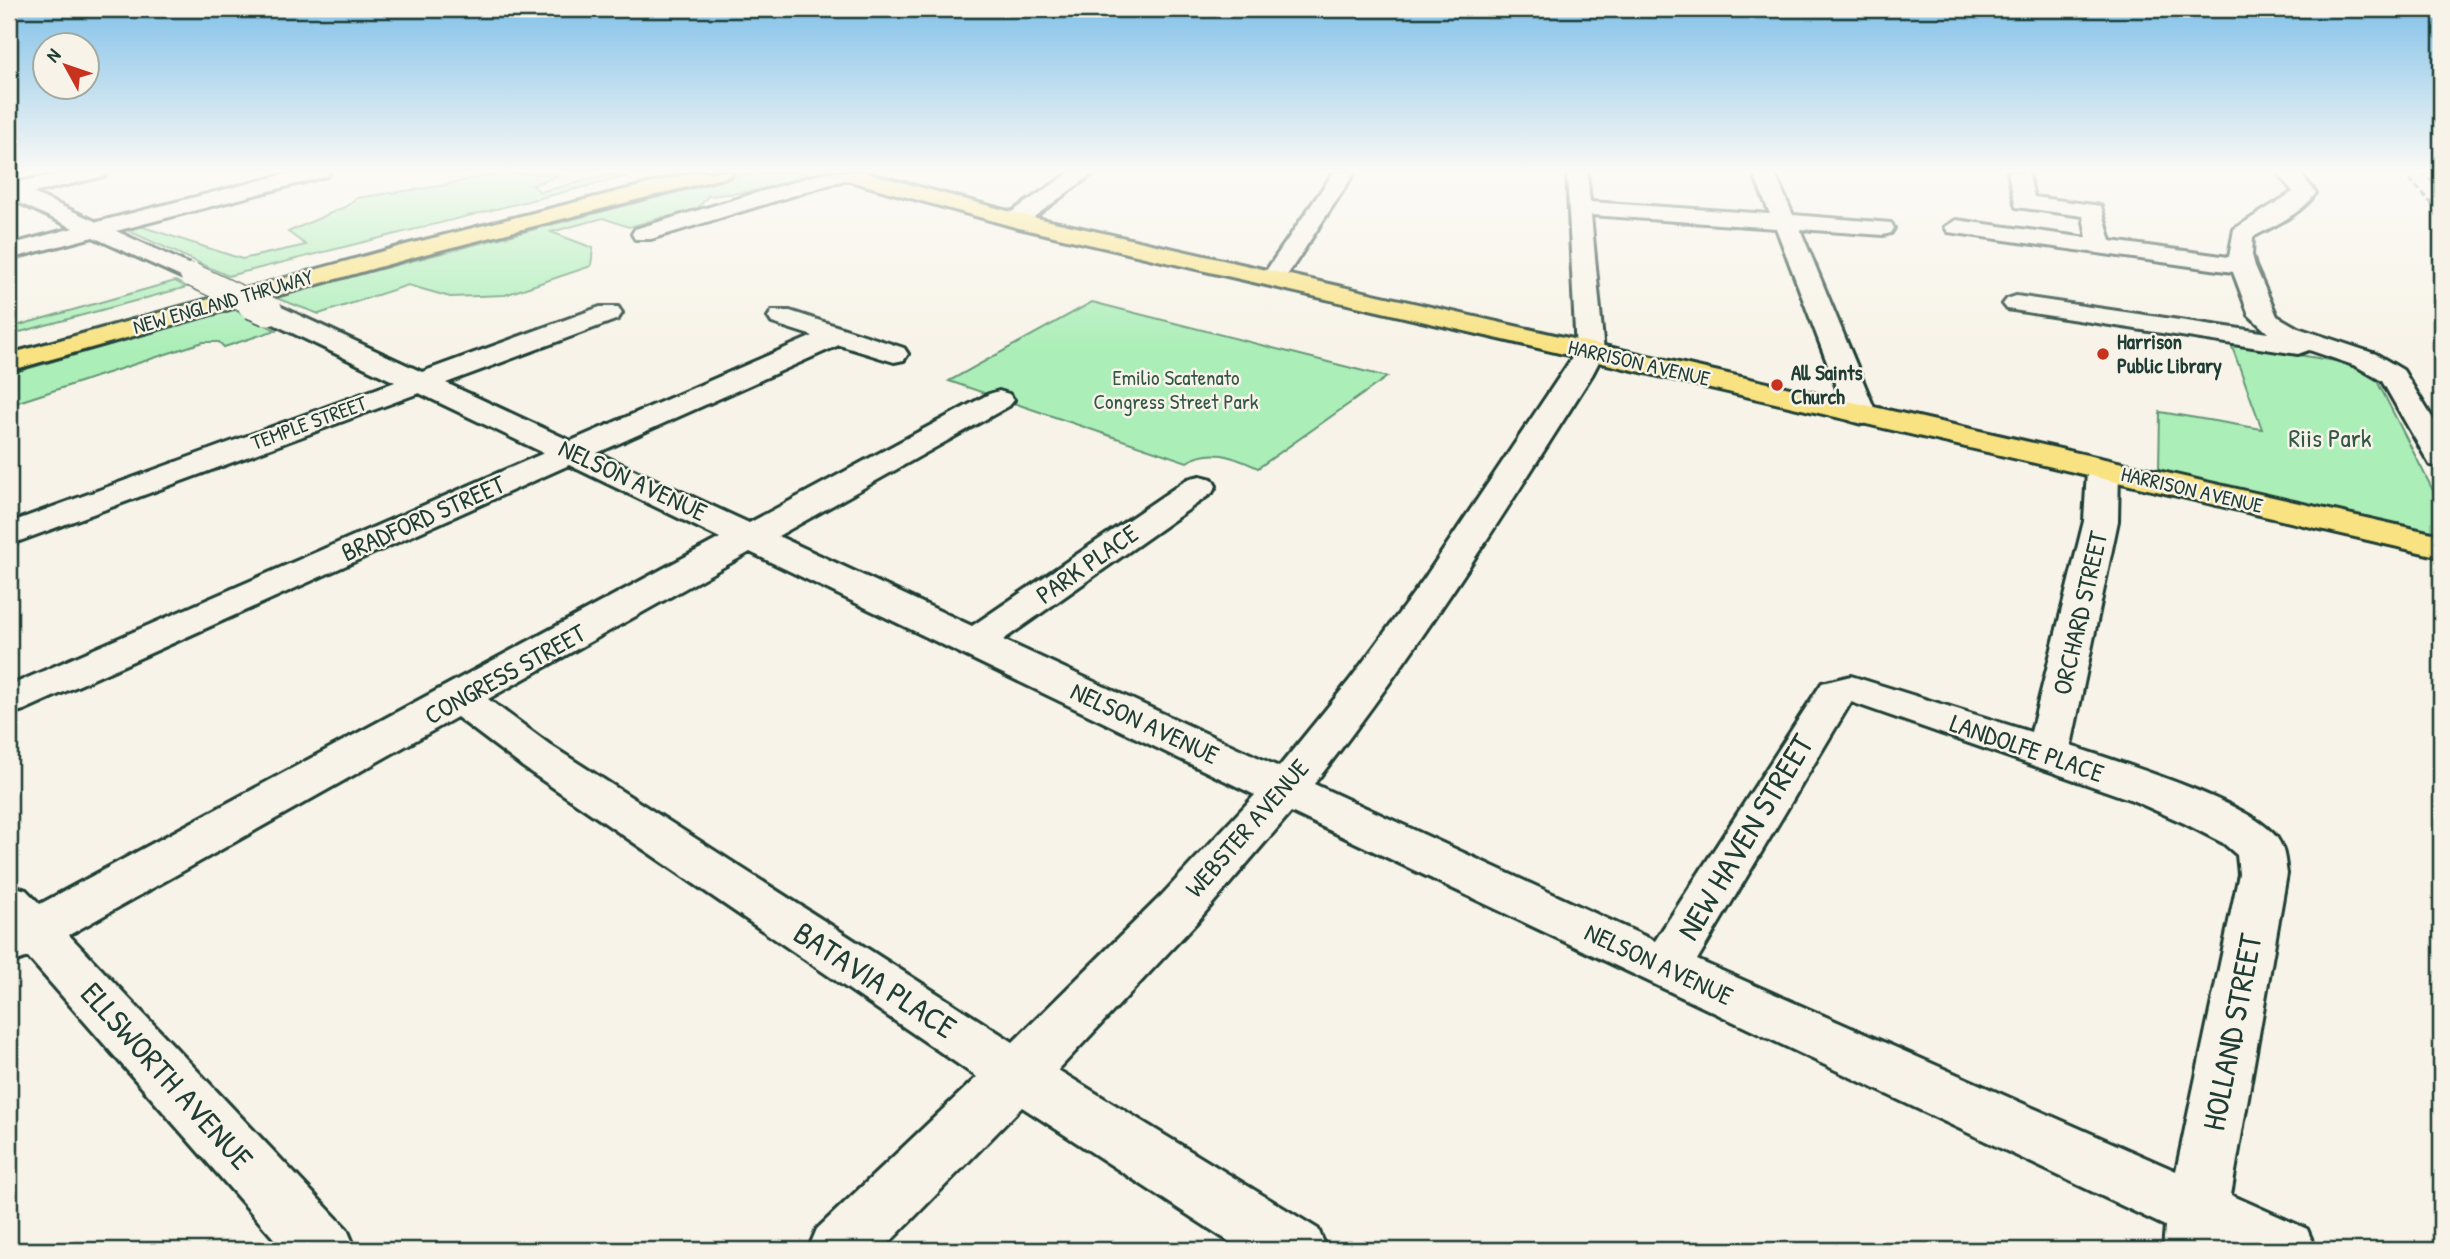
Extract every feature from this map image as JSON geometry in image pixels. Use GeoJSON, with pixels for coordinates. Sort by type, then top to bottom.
{"type":"FeatureCollection","features":[{"type":"Feature","properties":{"kind":"main road","name":"NEW ENGLAND THRUWAY"},"geometry":{"type":"LineString","coordinates":[[9,346],[441,231]]}},
{"type":"Feature","properties":{"kind":"main road","name":"NEW ENGLAND THRUWAY"},"geometry":{"type":"LineString","coordinates":[[9,363],[490,231]]}},
{"type":"Feature","properties":{"kind":"main road","name":"HARRISON AVENUE"},"geometry":{"type":"LineString","coordinates":[[1062,231],[2103,471],[2441,546]]}},
{"type":"Feature","properties":{"kind":"street"},"geometry":{"type":"LineString","coordinates":[[9,252],[93,231]]}},
{"type":"Feature","properties":{"kind":"street","name":"NELSON AVENUE"},"geometry":{"type":"LineString","coordinates":[[98,231],[573,452],[1665,968],[2196,1230],[2285,1250]]}},
{"type":"Feature","properties":{"kind":"street"},"geometry":{"type":"LineString","coordinates":[[643,234],[654,231]]}},
{"type":"Feature","properties":{"kind":"street"},"geometry":{"type":"LineString","coordinates":[[1273,278],[1305,231]]}},
{"type":"Feature","properties":{"kind":"street"},"geometry":{"type":"LineString","coordinates":[[1582,231],[1590,352]]}},
{"type":"Feature","properties":{"kind":"street"},"geometry":{"type":"LineString","coordinates":[[1788,231],[1808,274],[1862,415]]}},
{"type":"Feature","properties":{"kind":"street"},"geometry":{"type":"LineString","coordinates":[[1984,231],[2243,266]]}},
{"type":"Feature","properties":{"kind":"street"},"geometry":{"type":"LineString","coordinates":[[2097,231],[2100,246]]}},
{"type":"Feature","properties":{"kind":"street"},"geometry":{"type":"LineString","coordinates":[[2248,231],[2242,234],[2240,255],[2262,315],[2268,322],[2288,334],[2382,367],[2393,376],[2441,458]]}},
{"type":"Feature","properties":{"kind":"street"},"geometry":{"type":"LineString","coordinates":[[2017,304],[2348,354]]}},
{"type":"Feature","properties":{"kind":"street","name":"TEMPLE STREET"},"geometry":{"type":"LineString","coordinates":[[9,535],[609,313]]}},
{"type":"Feature","properties":{"kind":"street"},"geometry":{"type":"LineString","coordinates":[[781,317],[894,354]]}},
{"type":"Feature","properties":{"kind":"street","name":"BRADFORD STREET"},"geometry":{"type":"LineString","coordinates":[[9,701],[838,335]]}},
{"type":"Feature","properties":{"kind":"street","name":"WEBSTER AVENUE"},"geometry":{"type":"LineString","coordinates":[[839,1250],[1150,940],[1285,789],[1418,615],[1578,375],[1590,352]]}},
{"type":"Feature","properties":{"kind":"street","name":"CONGRESS STREET"},"geometry":{"type":"LineString","coordinates":[[17,926],[460,699],[999,400]]}},
{"type":"Feature","properties":{"kind":"street","name":"ORCHARD STREET"},"geometry":{"type":"LineString","coordinates":[[2048,755],[2101,521],[2103,471]]}},
{"type":"Feature","properties":{"kind":"street","name":"PARK PLACE"},"geometry":{"type":"LineString","coordinates":[[974,642],[1200,485]]}},
{"type":"Feature","properties":{"kind":"street","name":"LANDOLFE PLACE"},"geometry":{"type":"LineString","coordinates":[[1825,706],[1836,692],[1851,690],[2189,804],[2231,827]]}},
{"type":"Feature","properties":{"kind":"street","name":"BATAVIA PLACE"},"geometry":{"type":"LineString","coordinates":[[460,699],[538,757],[1016,1073],[1296,1250]]}},
{"type":"Feature","properties":{"kind":"street","name":"NEW HAVEN STREET"},"geometry":{"type":"LineString","coordinates":[[1665,968],[1825,706]]}},
{"type":"Feature","properties":{"kind":"street","name":"HOLLAND STREET"},"geometry":{"type":"LineString","coordinates":[[2196,1230],[2263,874],[2259,848],[2245,834],[2231,827]]}},
{"type":"Feature","properties":{"kind":"street","name":"ELLSWORTH AVENUE"},"geometry":{"type":"LineString","coordinates":[[17,926],[325,1250]]}},
{"type":"Feature","properties":{"kind":"green space"},"geometry":{"type":"Polygon","coordinates":[[[128,231],[155,231],[242,259],[306,245],[288,232],[409,231],[228,276],[128,231]]]}},
{"type":"Feature","properties":{"kind":"green space"},"geometry":{"type":"Polygon","coordinates":[[[528,231],[556,231],[551,232],[593,248],[591,266],[505,295],[450,297],[408,285],[319,314],[273,297],[528,231]]]}},
{"type":"Feature","properties":{"kind":"green space"},"geometry":{"type":"Polygon","coordinates":[[[175,281],[187,287],[9,335],[9,328],[175,281]]]}},
{"type":"Feature","properties":{"kind":"green space","name":"Emilio Scatenato Congress Street Park"},"geometry":{"type":"Polygon","coordinates":[[[1092,302],[1387,377],[1258,468],[1231,457],[1214,454],[1187,462],[949,381],[1092,302]]]}},
{"type":"Feature","properties":{"kind":"green space"},"geometry":{"type":"Polygon","coordinates":[[[233,309],[276,330],[224,347],[219,342],[203,342],[9,405],[9,374],[233,309]]]}},
{"type":"Feature","properties":{"kind":"green space","name":"Riis Park"},"geometry":{"type":"Polygon","coordinates":[[[2231,344],[2342,362],[2375,377],[2441,506],[2441,534],[2159,470],[2160,412],[2262,429],[2231,344]]]}},
{"type":"Feature","properties":{"kind":"place","name":"Harrison Public Library"},"geometry":{"type":"Point","coordinates":[2103,354]}},
{"type":"Feature","properties":{"kind":"place","name":"All Saints Church"},"geometry":{"type":"Point","coordinates":[1777,385]}}]}
